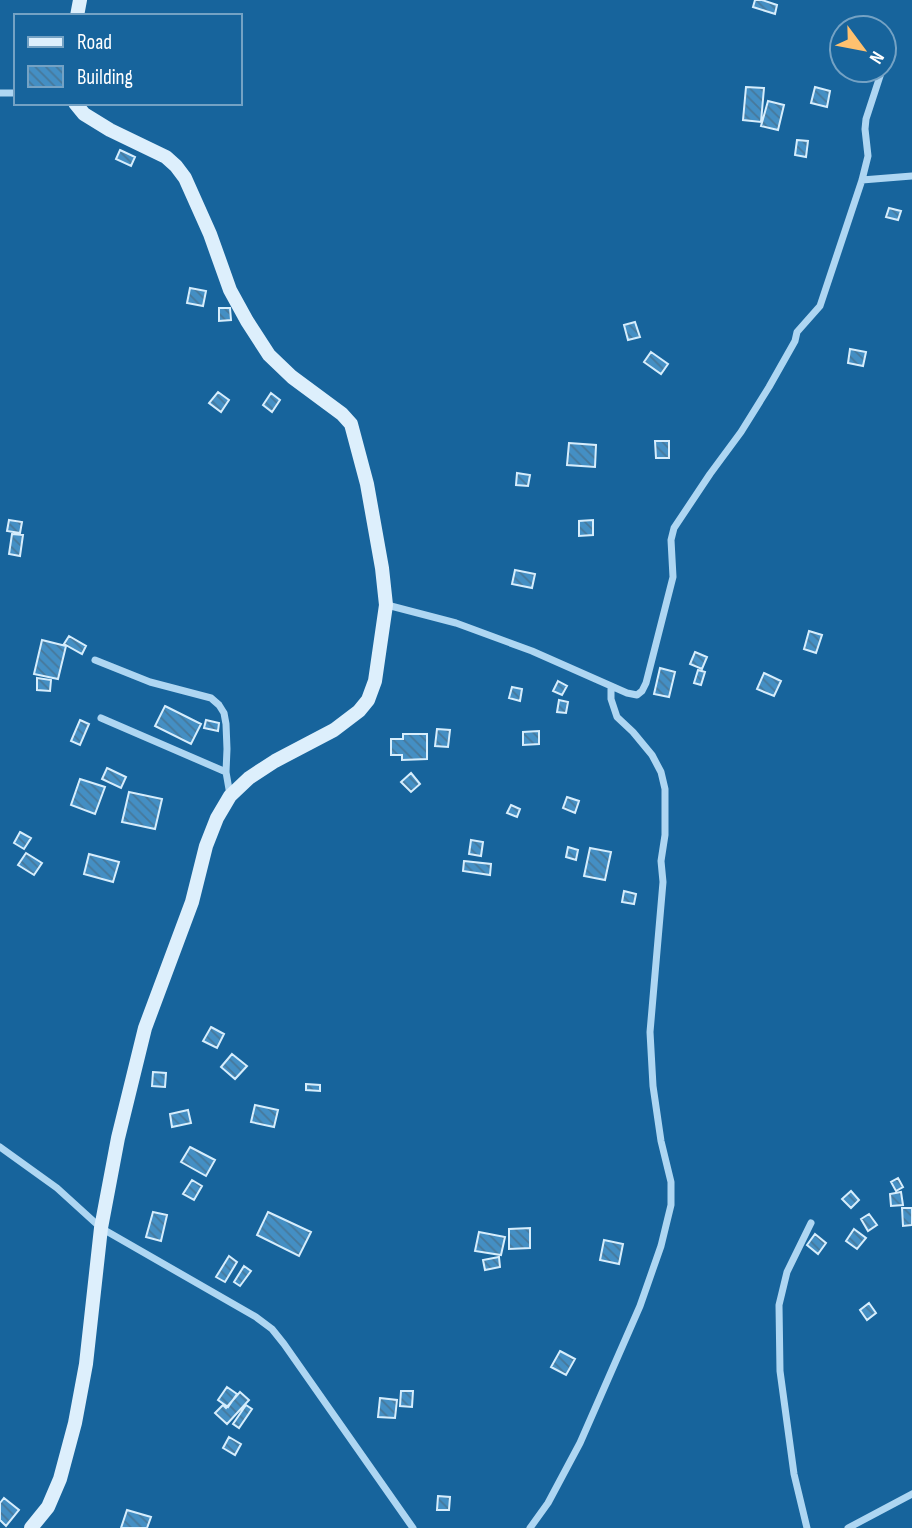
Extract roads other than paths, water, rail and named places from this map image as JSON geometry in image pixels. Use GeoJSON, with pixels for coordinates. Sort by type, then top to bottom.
{"type":"FeatureCollection","features":[{"type":"Feature","properties":{"kind":"street"},"geometry":{"type":"LineString","coordinates":[[386,605],[467,627],[532,651],[627,694],[637,695],[642,691],[673,577],[671,540],[674,528],[741,432],[795,341],[797,332],[820,306],[862,180],[868,156],[866,119],[878,84]]}},
{"type":"Feature","properties":{"kind":"street"},"geometry":{"type":"LineString","coordinates":[[31,1528],[48,1507],[60,1479],[75,1423],[86,1364],[101,1228],[118,1138],[145,1028],[192,902],[206,846],[217,818],[230,796],[249,778],[334,730],[359,711],[368,700],[375,681],[386,605],[367,484],[351,424],[269,355],[230,290],[200,212],[185,178],[176,166],[166,157],[110,130],[84,114],[77,105]]}},
{"type":"Feature","properties":{"kind":"street"},"geometry":{"type":"LineString","coordinates":[[862,180],[912,176]]}},
{"type":"Feature","properties":{"kind":"street"},"geometry":{"type":"LineString","coordinates":[[95,660],[150,682],[211,698],[219,705],[226,724],[226,772],[230,796]]}},
{"type":"Feature","properties":{"kind":"street"},"geometry":{"type":"LineString","coordinates":[[530,1528],[548,1503],[580,1443],[640,1306],[661,1245],[671,1205],[671,1182],[661,1142],[653,1086],[650,1032],[663,882],[660,861],[665,835],[665,789],[661,772],[652,755],[617,717],[611,699],[611,686]]}},
{"type":"Feature","properties":{"kind":"street"},"geometry":{"type":"LineString","coordinates":[[101,718],[226,772]]}},
{"type":"Feature","properties":{"kind":"street"},"geometry":{"type":"LineString","coordinates":[[0,1147],[57,1188],[101,1228],[256,1317],[272,1329],[413,1528]]}},
{"type":"Feature","properties":{"kind":"street"},"geometry":{"type":"LineString","coordinates":[[807,1528],[794,1474],[779,1371],[779,1305],[787,1272],[811,1223]]}},
{"type":"Feature","properties":{"kind":"street"},"geometry":{"type":"LineString","coordinates":[[848,1528],[912,1494]]}}]}
